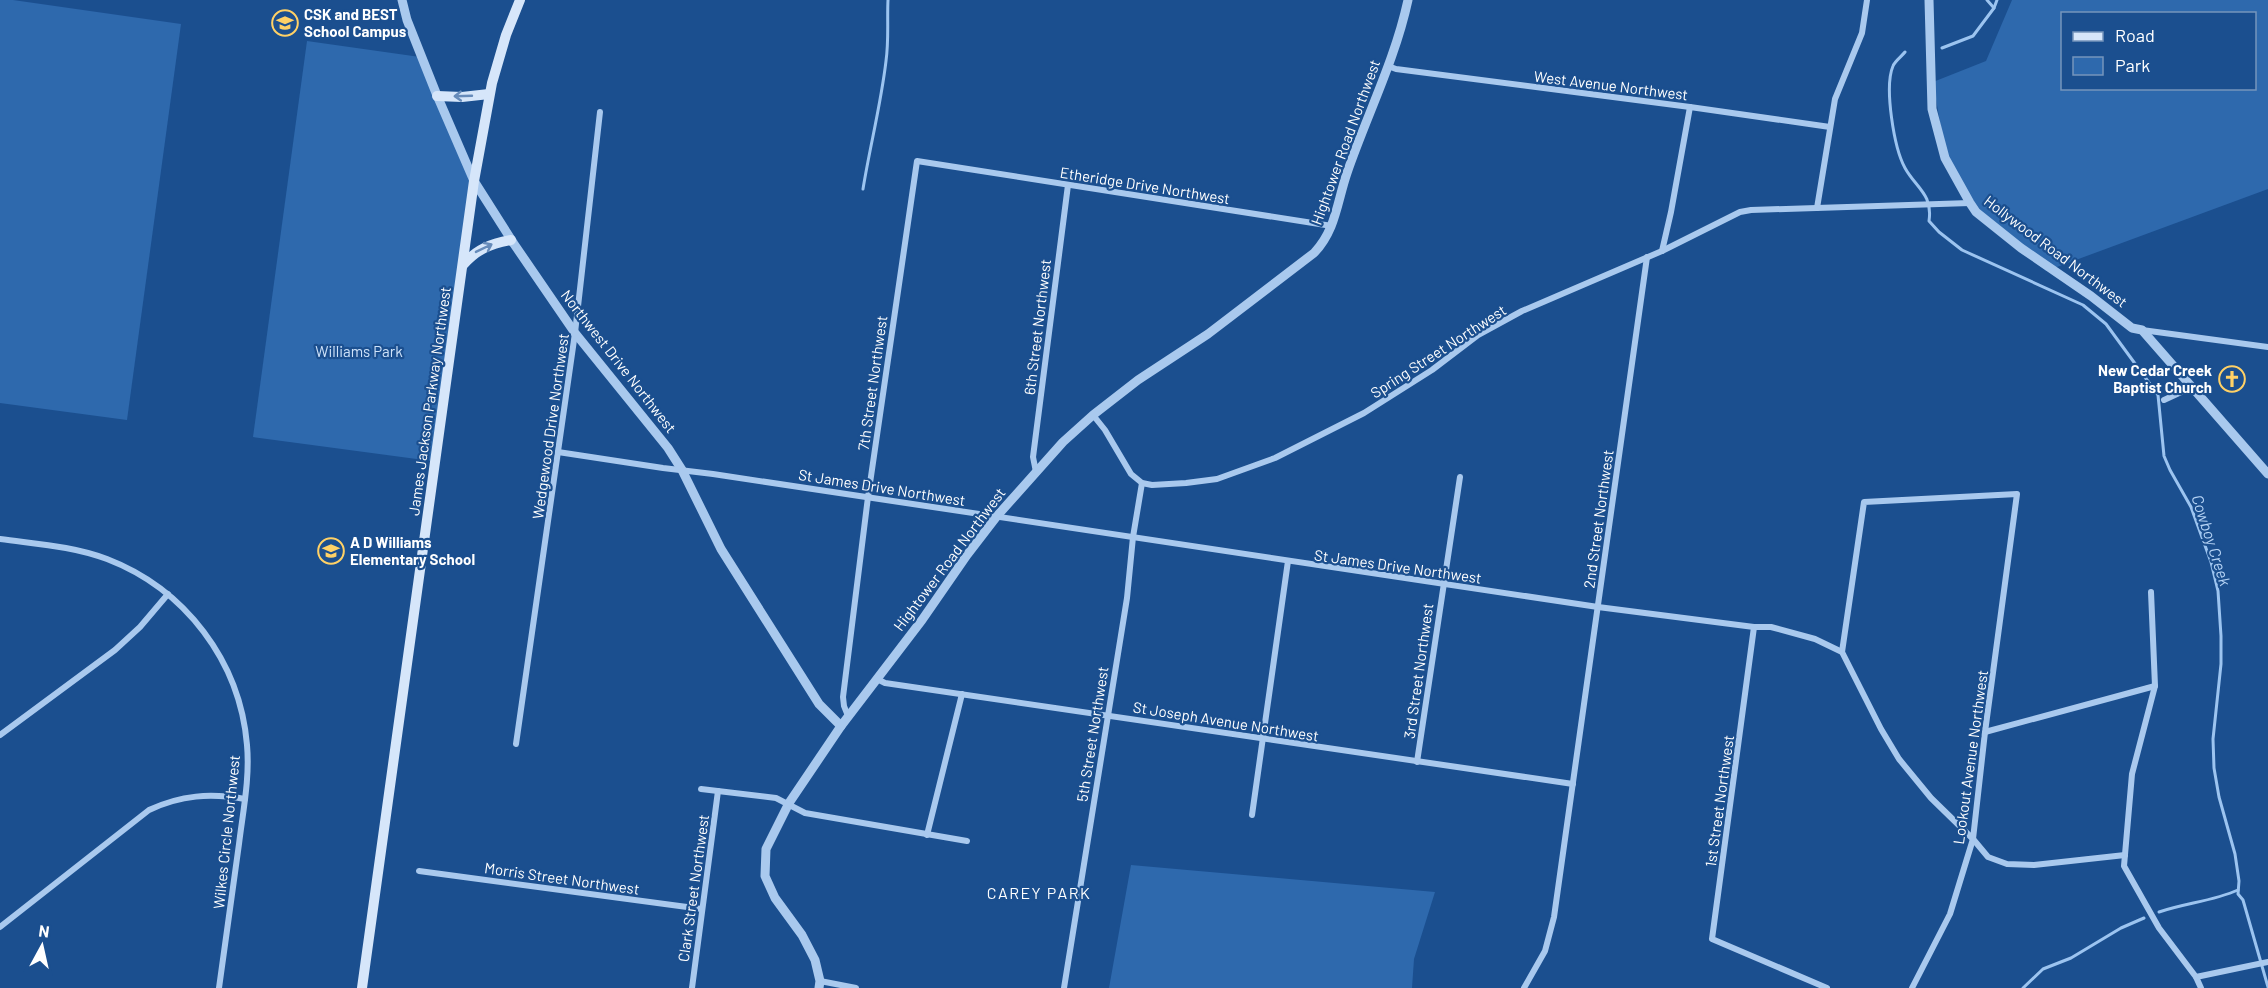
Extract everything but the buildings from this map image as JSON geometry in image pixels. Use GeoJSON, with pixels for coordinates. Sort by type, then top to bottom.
{"type":"FeatureCollection","features":[{"type":"Feature","properties":{"kind":"main road","name":"James Jackson Parkway Northwest"},"geometry":{"type":"LineString","coordinates":[[362,988],[474,181],[489,94],[506,35],[520,0]]}},
{"type":"Feature","properties":{"kind":"main road"},"geometry":{"type":"LineString","coordinates":[[437,96],[462,97],[489,94]]}},
{"type":"Feature","properties":{"kind":"main road"},"geometry":{"type":"LineString","coordinates":[[463,265],[483,247],[511,240]]}},
{"type":"Feature","properties":{"kind":"street","name":"Northwest Drive Northwest"},"geometry":{"type":"LineString","coordinates":[[402,0],[407,20],[437,96],[474,181],[511,240],[575,333],[668,448],[682,470],[721,549],[819,704],[841,726]]}},
{"type":"Feature","properties":{"kind":"street","name":"Hightower Road Northwest"},"geometry":{"type":"LineString","coordinates":[[819,984],[815,960],[802,935],[775,898],[765,876],[766,849],[789,803],[848,716],[997,516],[1036,472],[1093,415],[1138,380],[1208,334],[1314,253],[1325,241],[1332,226],[1346,175],[1388,66],[1408,0]]}},
{"type":"Feature","properties":{"kind":"street"},"geometry":{"type":"LineString","coordinates":[[1817,208],[1835,99],[1862,33],[1867,0]]}},
{"type":"Feature","properties":{"kind":"street","name":"Hollywood Road Northwest"},"geometry":{"type":"LineString","coordinates":[[1929,0],[1932,109],[1945,158],[1976,212],[2021,248],[2091,296],[2132,328],[2142,330],[2268,474]]}},
{"type":"Feature","properties":{"kind":"street","name":"West Avenue Northwest"},"geometry":{"type":"LineString","coordinates":[[1388,66],[1396,69],[1690,107],[1830,128]]}},
{"type":"Feature","properties":{"kind":"street"},"geometry":{"type":"LineString","coordinates":[[1662,251],[1690,107]]}},
{"type":"Feature","properties":{"kind":"street","name":"Wedgewood Drive Northwest"},"geometry":{"type":"LineString","coordinates":[[516,744],[575,333],[600,112]]}},
{"type":"Feature","properties":{"kind":"street","name":"7th Street Northwest"},"geometry":{"type":"LineString","coordinates":[[848,716],[843,697],[868,497],[917,161],[954,167]]}},
{"type":"Feature","properties":{"kind":"street","name":"Etheridge Drive Northwest"},"geometry":{"type":"LineString","coordinates":[[954,167],[1332,226]]}},
{"type":"Feature","properties":{"kind":"street","name":"6th Street Northwest"},"geometry":{"type":"LineString","coordinates":[[1036,472],[1033,457],[1068,185]]}},
{"type":"Feature","properties":{"kind":"street","name":"Spring Street Northwest"},"geometry":{"type":"LineString","coordinates":[[1142,483],[1186,483],[1217,479],[1275,458],[1364,413],[1432,370],[1478,335],[1522,311],[1662,251],[1740,212],[1970,203]]}},
{"type":"Feature","properties":{"kind":"street","name":"2nd Street Northwest"},"geometry":{"type":"LineString","coordinates":[[1524,988],[1545,951],[1554,917],[1647,257]]}},
{"type":"Feature","properties":{"kind":"street"},"geometry":{"type":"LineString","coordinates":[[2142,330],[2268,347]]}},
{"type":"Feature","properties":{"kind":"street"},"geometry":{"type":"LineString","coordinates":[[2164,400],[2192,387]]}},
{"type":"Feature","properties":{"kind":"street"},"geometry":{"type":"LineString","coordinates":[[1093,415],[1105,430],[1131,474],[1142,483]]}},
{"type":"Feature","properties":{"kind":"street","name":"St James Drive Northwest"},"geometry":{"type":"LineString","coordinates":[[558,452],[1598,607],[1754,627],[1771,627],[1788,630],[1842,652]]}},
{"type":"Feature","properties":{"kind":"street","name":"3rd Street Northwest"},"geometry":{"type":"LineString","coordinates":[[1417,762],[1442,584],[1460,477]]}},
{"type":"Feature","properties":{"kind":"street","name":"5th Street Northwest"},"geometry":{"type":"LineString","coordinates":[[1064,988],[1127,598],[1133,537],[1142,483]]}},
{"type":"Feature","properties":{"kind":"street","name":"Lookout Avenue Northwest"},"geometry":{"type":"LineString","coordinates":[[1842,652],[1864,502],[2017,494],[1973,839],[1950,914],[1912,988]]}},
{"type":"Feature","properties":{"kind":"street","name":"Wilkes Circle Northwest"},"geometry":{"type":"LineString","coordinates":[[0,539],[63,548],[106,559],[142,577],[183,607],[223,662],[235,690],[247,745],[245,799],[219,988]]}},
{"type":"Feature","properties":{"kind":"street"},"geometry":{"type":"LineString","coordinates":[[1252,815],[1288,561]]}},
{"type":"Feature","properties":{"kind":"street"},"geometry":{"type":"LineString","coordinates":[[2151,592],[2155,686],[2132,774],[2124,866],[2159,928],[2196,977],[2201,988]]}},
{"type":"Feature","properties":{"kind":"street"},"geometry":{"type":"LineString","coordinates":[[0,735],[128,639],[168,594]]}},
{"type":"Feature","properties":{"kind":"street","name":"1st Street Northwest"},"geometry":{"type":"LineString","coordinates":[[1754,627],[1712,939],[1827,988]]}},
{"type":"Feature","properties":{"kind":"street"},"geometry":{"type":"LineString","coordinates":[[1842,652],[1899,759],[1931,798],[1988,857],[2007,864],[2034,865],[2125,855]]}},
{"type":"Feature","properties":{"kind":"street","name":"St Joseph Avenue Northwest"},"geometry":{"type":"LineString","coordinates":[[877,679],[885,683],[1573,784]]}},
{"type":"Feature","properties":{"kind":"street"},"geometry":{"type":"LineString","coordinates":[[1985,732],[2155,686]]}},
{"type":"Feature","properties":{"kind":"street"},"geometry":{"type":"LineString","coordinates":[[927,835],[962,694]]}},
{"type":"Feature","properties":{"kind":"street"},"geometry":{"type":"LineString","coordinates":[[701,789],[776,798],[805,813],[967,841]]}},
{"type":"Feature","properties":{"kind":"street","name":"Clark Street Northwest"},"geometry":{"type":"LineString","coordinates":[[692,988],[718,791]]}},
{"type":"Feature","properties":{"kind":"street"},"geometry":{"type":"LineString","coordinates":[[0,927],[148,810],[164,803],[196,795],[245,799]]}},
{"type":"Feature","properties":{"kind":"street","name":"Morris Street Northwest"},"geometry":{"type":"LineString","coordinates":[[419,872],[702,909]]}},
{"type":"Feature","properties":{"kind":"street"},"geometry":{"type":"LineString","coordinates":[[2196,977],[2268,963]]}},
{"type":"Feature","properties":{"kind":"street"},"geometry":{"type":"LineString","coordinates":[[819,984],[856,988]]}},
{"type":"Feature","properties":{"kind":"green space"},"geometry":{"type":"Polygon","coordinates":[[[0,0],[181,24],[127,420],[0,403],[0,0]]]}},
{"type":"Feature","properties":{"kind":"green space"},"geometry":{"type":"Polygon","coordinates":[[[2012,0],[2268,0],[2268,189],[2046,271],[1970,210],[1945,151],[1933,82],[1986,61],[2012,0]]]}},
{"type":"Feature","properties":{"kind":"green space","name":"Williams Park"},"geometry":{"type":"Polygon","coordinates":[[[307,41],[420,57],[473,179],[439,462],[253,437],[307,41]]]}},
{"type":"Feature","properties":{"kind":"green space"},"geometry":{"type":"Polygon","coordinates":[[[1131,865],[1435,892],[1414,959],[1412,988],[1109,988],[1131,865]]]}},
{"type":"Feature","properties":{"kind":"waterway"},"geometry":{"type":"LineString","coordinates":[[863,189],[886,61],[888,0]]}},
{"type":"Feature","properties":{"kind":"waterway","name":"Cowboy Creek"},"geometry":{"type":"LineString","coordinates":[[1942,48],[1973,36],[1994,8],[1987,0]]}},
{"type":"Feature","properties":{"kind":"waterway","name":"Cowboy Creek"},"geometry":{"type":"LineString","coordinates":[[1994,8],[1997,0]]}},
{"type":"Feature","properties":{"kind":"waterway","name":"Cowboy Creek"},"geometry":{"type":"LineString","coordinates":[[1905,52],[1894,64],[1890,76],[1890,102],[1894,132],[1905,168],[1926,198],[1930,212],[1929,221],[1962,250],[2083,305],[2106,324],[2158,395],[2164,456],[2191,507],[2211,562],[2218,591],[2221,664],[2213,739],[2214,768],[2219,797],[2235,854],[2239,881],[2238,894],[2243,900],[2268,987]]}},
{"type":"Feature","properties":{"kind":"waterway"},"geometry":{"type":"LineString","coordinates":[[2159,912],[2238,890]]}},
{"type":"Feature","properties":{"kind":"waterway"},"geometry":{"type":"LineString","coordinates":[[2023,988],[2043,969],[2071,958],[2121,928],[2144,918]]}},
{"type":"Feature","properties":{"kind":"place","name":"CSK and BEST School Campus"},"geometry":{"type":"Point","coordinates":[285,23]}},
{"type":"Feature","properties":{"kind":"place","name":"New Cedar Creek Baptist Church"},"geometry":{"type":"Point","coordinates":[2232,379]}},
{"type":"Feature","properties":{"kind":"place","name":"A D Williams Elementary School"},"geometry":{"type":"Point","coordinates":[331,551]}},
{"type":"Feature","properties":{"kind":"district","name":"CAREY PARK"},"geometry":{"type":"Point","coordinates":[1039,892]}}]}
